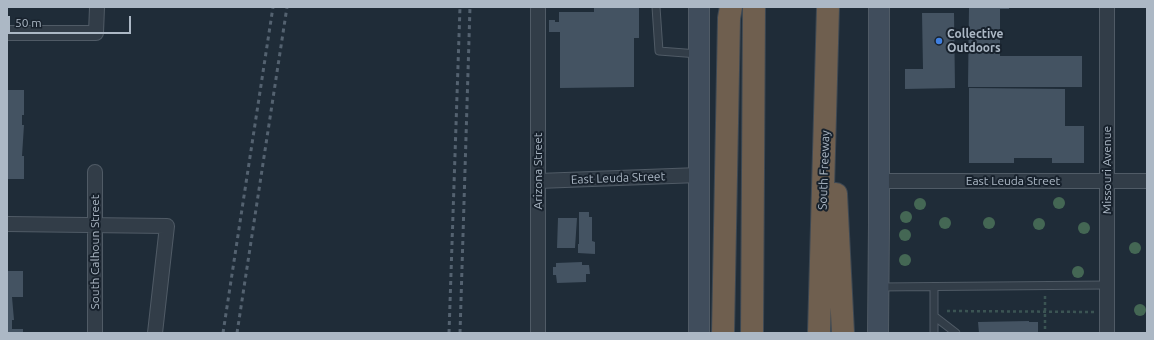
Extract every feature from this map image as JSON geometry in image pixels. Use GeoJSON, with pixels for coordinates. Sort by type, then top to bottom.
{"type":"FeatureCollection","features":[{"type":"Feature","properties":{"kind":"highway"},"geometry":{"type":"LineString","coordinates":[[723,333],[729,18],[731,7]]}},
{"type":"Feature","properties":{"kind":"highway"},"geometry":{"type":"LineString","coordinates":[[752,333],[754,7]]}},
{"type":"Feature","properties":{"kind":"highway"},"geometry":{"type":"LineString","coordinates":[[828,17],[843,333]]}},
{"type":"Feature","properties":{"kind":"highway","name":"South Freeway"},"geometry":{"type":"LineString","coordinates":[[819,333],[828,17]]}},
{"type":"Feature","properties":{"kind":"main road"},"geometry":{"type":"LineString","coordinates":[[698,7],[699,333]]}},
{"type":"Feature","properties":{"kind":"main road"},"geometry":{"type":"LineString","coordinates":[[878,333],[880,181],[879,7]]}},
{"type":"Feature","properties":{"kind":"street"},"geometry":{"type":"LineString","coordinates":[[7,33],[96,33],[97,7]]}},
{"type":"Feature","properties":{"kind":"street","name":"Missouri Avenue"},"geometry":{"type":"LineString","coordinates":[[1107,7],[1107,333]]}},
{"type":"Feature","properties":{"kind":"street","name":"Arizona Street"},"geometry":{"type":"LineString","coordinates":[[538,9],[538,333]]}},
{"type":"Feature","properties":{"kind":"street","name":"South Calhoun Street"},"geometry":{"type":"LineString","coordinates":[[94,172],[96,225],[95,333]]}},
{"type":"Feature","properties":{"kind":"street","name":"East Leuda Street"},"geometry":{"type":"LineString","coordinates":[[538,181],[699,175]]}},
{"type":"Feature","properties":{"kind":"street","name":"East Leuda Street"},"geometry":{"type":"LineString","coordinates":[[880,181],[1147,181]]}},
{"type":"Feature","properties":{"kind":"street"},"geometry":{"type":"LineString","coordinates":[[7,224],[166,226],[155,333]]}},
{"type":"Feature","properties":{"kind":"lane"},"geometry":{"type":"LineString","coordinates":[[656,7],[659,51],[699,54]]}},
{"type":"Feature","properties":{"kind":"lane"},"geometry":{"type":"LineString","coordinates":[[879,287],[1107,285]]}},
{"type":"Feature","properties":{"kind":"lane"},"geometry":{"type":"LineString","coordinates":[[934,286],[934,333]]}},
{"type":"Feature","properties":{"kind":"lane"},"geometry":{"type":"LineString","coordinates":[[934,314],[956,333]]}},
{"type":"Feature","properties":{"kind":"path"},"geometry":{"type":"LineString","coordinates":[[1045,285],[1045,333]]}},
{"type":"Feature","properties":{"kind":"path"},"geometry":{"type":"LineString","coordinates":[[934,314],[1107,312]]}},
{"type":"Feature","properties":{"kind":"building"},"geometry":{"type":"Polygon","coordinates":[[[594,7],[639,7],[639,38],[634,38],[634,87],[560,88],[560,32],[549,32],[549,20],[559,22],[559,12],[594,12],[594,7]]]}},
{"type":"Feature","properties":{"kind":"building"},"geometry":{"type":"Polygon","coordinates":[[[969,7],[1009,7],[1009,9],[1000,9],[1000,56],[1082,56],[1082,87],[968,87],[969,7]]]}},
{"type":"Feature","properties":{"kind":"building","name":"Collective Outdoors"},"geometry":{"type":"Polygon","coordinates":[[[922,13],[954,13],[955,88],[905,89],[905,69],[923,69],[922,13]]]}},
{"type":"Feature","properties":{"kind":"building"},"geometry":{"type":"Polygon","coordinates":[[[969,88],[1065,89],[1065,126],[1084,126],[1084,163],[1052,163],[1052,158],[1014,158],[1014,163],[969,163],[969,88]]]}},
{"type":"Feature","properties":{"kind":"building"},"geometry":{"type":"Polygon","coordinates":[[[7,90],[24,90],[24,115],[22,115],[22,125],[24,125],[22,156],[24,156],[24,179],[7,179],[7,90]]]}},
{"type":"Feature","properties":{"kind":"building"},"geometry":{"type":"Polygon","coordinates":[[[579,212],[589,212],[589,217],[592,217],[592,241],[595,242],[595,254],[578,253],[579,212]]]}},
{"type":"Feature","properties":{"kind":"building"},"geometry":{"type":"Polygon","coordinates":[[[558,218],[577,218],[575,248],[557,248],[558,218]]]}},
{"type":"Feature","properties":{"kind":"building"},"geometry":{"type":"Polygon","coordinates":[[[582,262],[582,265],[589,265],[590,274],[586,274],[586,282],[557,283],[556,275],[553,275],[553,267],[556,267],[556,263],[582,262]]]}},
{"type":"Feature","properties":{"kind":"building"},"geometry":{"type":"Polygon","coordinates":[[[7,271],[23,271],[23,297],[12,297],[14,320],[12,320],[12,329],[23,329],[23,333],[7,333],[7,271]]]}},
{"type":"Feature","properties":{"kind":"building"},"geometry":{"type":"Polygon","coordinates":[[[978,322],[1038,322],[1038,333],[979,333],[978,322]]]}},
{"type":"Feature","properties":{"kind":"railway"},"geometry":{"type":"LineString","coordinates":[[223,333],[273,7]]}},
{"type":"Feature","properties":{"kind":"railway"},"geometry":{"type":"LineString","coordinates":[[237,333],[287,7]]}},
{"type":"Feature","properties":{"kind":"railway"},"geometry":{"type":"LineString","coordinates":[[449,333],[460,7]]}},
{"type":"Feature","properties":{"kind":"railway"},"geometry":{"type":"LineString","coordinates":[[460,333],[470,7]]}},
{"type":"Feature","properties":{"kind":"place","name":"Collective Outdoors"},"geometry":{"type":"Point","coordinates":[939,41]}}]}
